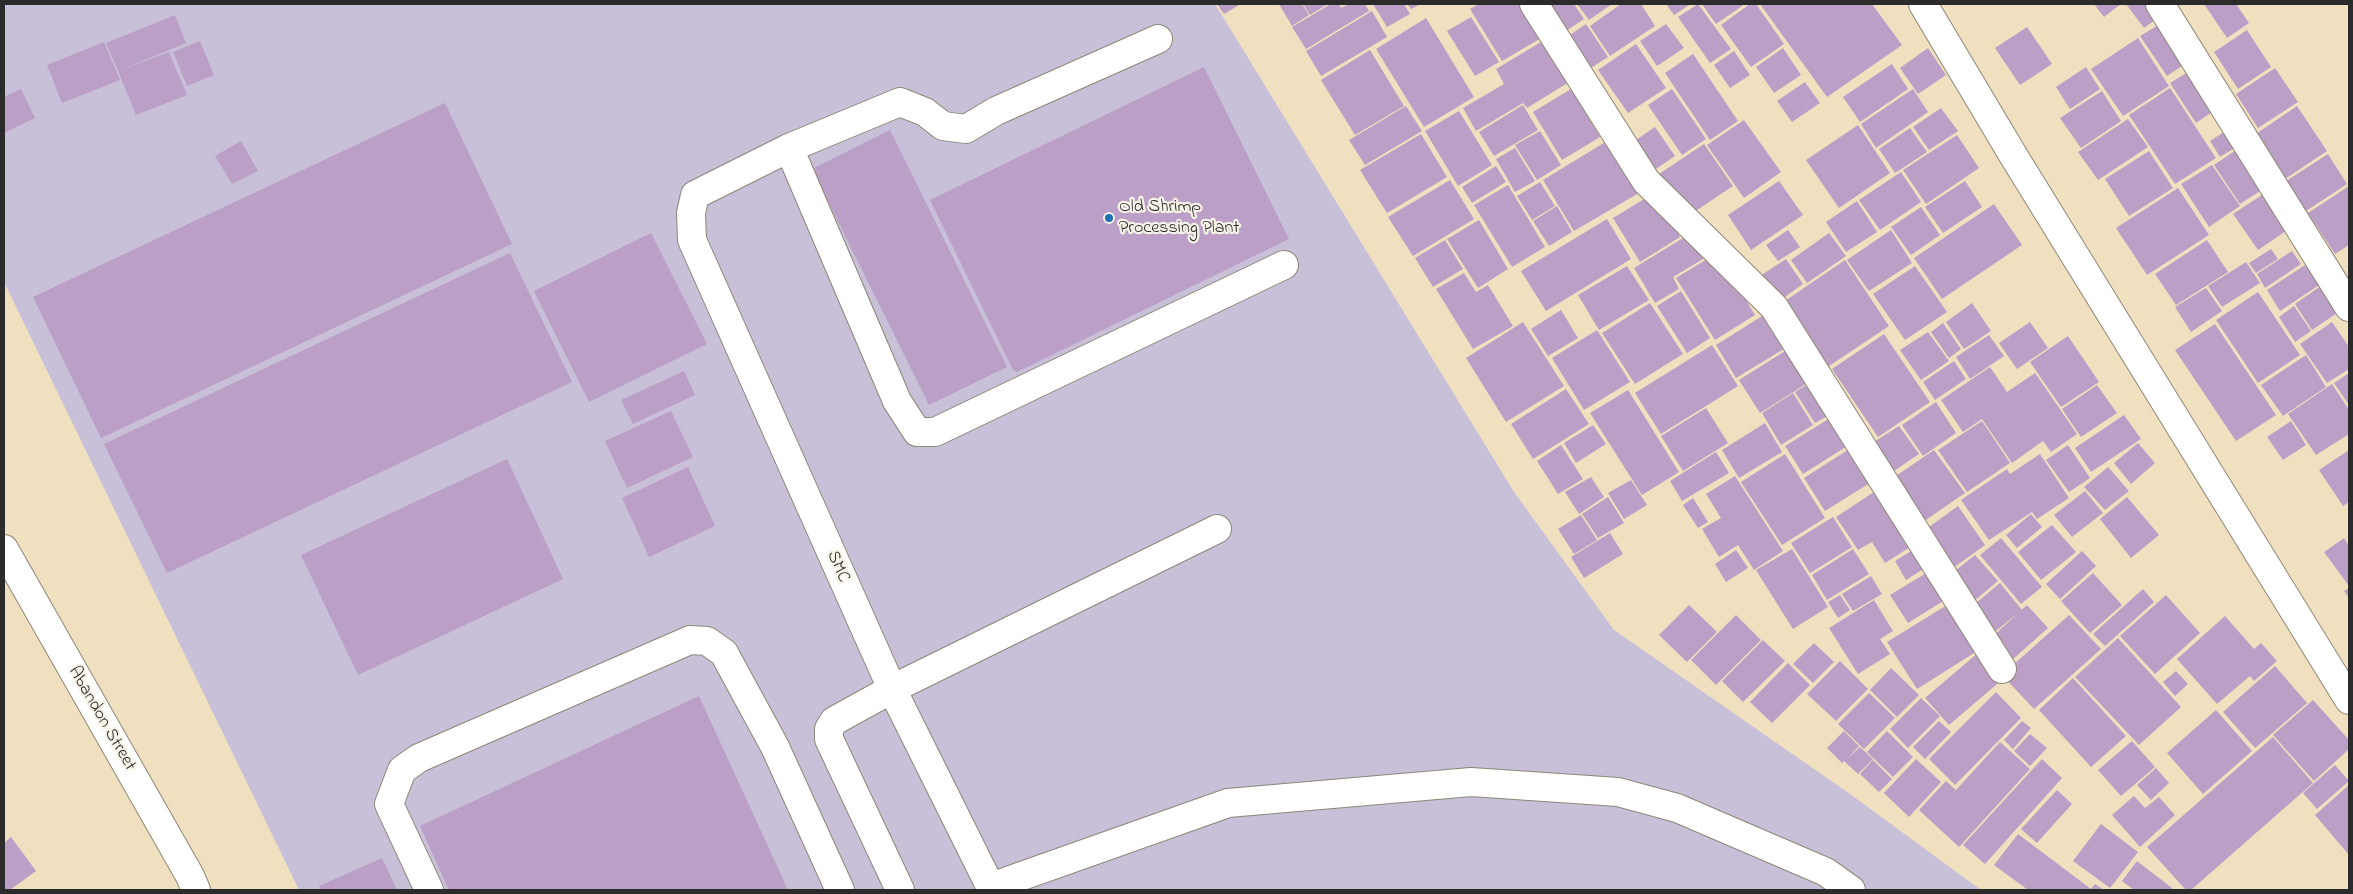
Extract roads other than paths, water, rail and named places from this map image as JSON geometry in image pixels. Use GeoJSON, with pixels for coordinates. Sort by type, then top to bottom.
{"type":"FeatureCollection","features":[{"type":"Feature","properties":{"kind":"street"},"geometry":{"type":"LineString","coordinates":[[1534,4],[1646,180],[1774,307],[2002,669]]}},
{"type":"Feature","properties":{"kind":"street"},"geometry":{"type":"LineString","coordinates":[[1923,4],[2018,164],[2349,700]]}},
{"type":"Feature","properties":{"kind":"street"},"geometry":{"type":"LineString","coordinates":[[2160,4],[2349,307]]}},
{"type":"Feature","properties":{"kind":"street","name":"SMC"},"geometry":{"type":"LineString","coordinates":[[991,889],[892,689],[692,240],[690,213],[695,195],[789,148],[900,102],[925,112],[942,126],[966,129],[996,111],[1158,39]]}},
{"type":"Feature","properties":{"kind":"street"},"geometry":{"type":"LineString","coordinates":[[789,148],[897,401],[917,432],[936,432],[1284,265]]}},
{"type":"Feature","properties":{"kind":"street"},"geometry":{"type":"LineString","coordinates":[[900,890],[829,740],[829,729],[834,721],[892,689],[1217,529]]}},
{"type":"Feature","properties":{"kind":"street","name":"Abandon Street"},"geometry":{"type":"LineString","coordinates":[[4,549],[190,876],[196,890]]}},
{"type":"Feature","properties":{"kind":"street"},"geometry":{"type":"LineString","coordinates":[[429,890],[389,804],[402,770],[419,758],[690,640],[707,640],[724,653],[775,747],[840,890]]}},
{"type":"Feature","properties":{"kind":"street"},"geometry":{"type":"LineString","coordinates":[[991,889],[1228,803],[1471,782],[1618,792],[1677,808],[1826,872],[1850,890]]}},
{"type":"Feature","properties":{"kind":"place","name":"Old Shrimp Processing Plant"},"geometry":{"type":"Point","coordinates":[1109,218]}}]}
